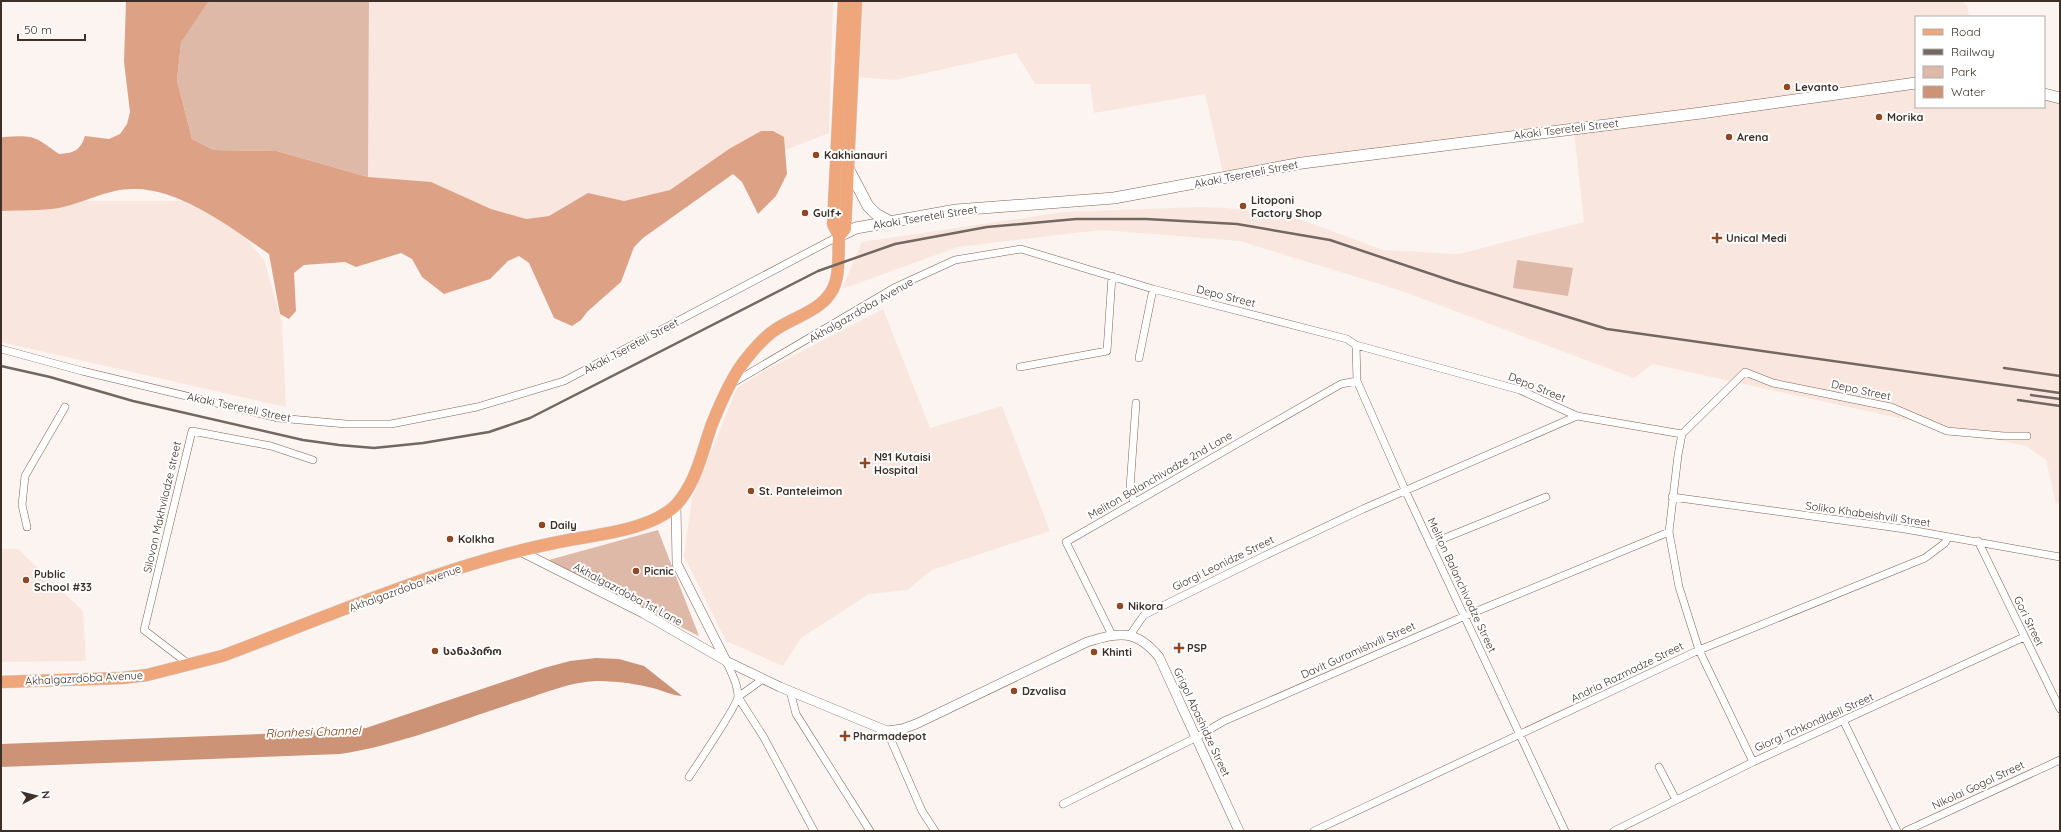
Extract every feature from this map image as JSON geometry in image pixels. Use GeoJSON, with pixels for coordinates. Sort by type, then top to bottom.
{"type":"FeatureCollection","features":[{"type":"Feature","properties":{"kind":"main road"},"geometry":{"type":"LineString","coordinates":[[844,1],[833,224],[839,236],[845,229],[856,1]]}},
{"type":"Feature","properties":{"kind":"main road","name":"Akaki Tsereteli Street"},"geometry":{"type":"LineString","coordinates":[[839,236],[856,228],[956,210],[1114,198],[1302,163],[1709,112],[1915,83]]}},
{"type":"Feature","properties":{"kind":"main road"},"geometry":{"type":"LineString","coordinates":[[2045,94],[2060,98]]}},
{"type":"Feature","properties":{"kind":"main road"},"geometry":{"type":"LineString","coordinates":[[848,168],[868,206],[876,214],[891,222]]}},
{"type":"Feature","properties":{"kind":"main road","name":"Akhalgazrdoba Avenue"},"geometry":{"type":"LineString","coordinates":[[1,682],[122,678],[190,665],[222,656],[436,576],[518,550],[634,526],[660,518],[676,504],[691,484],[712,424],[740,365],[772,332],[818,306],[831,293],[837,279],[839,236]]}},
{"type":"Feature","properties":{"kind":"street","name":"Akaki Tsereteli Street"},"geometry":{"type":"LineString","coordinates":[[1,349],[82,371],[278,418],[346,424],[391,424],[477,407],[564,381],[839,236]]}},
{"type":"Feature","properties":{"kind":"street","name":"Akhalgazrdoba Avenue"},"geometry":{"type":"LineString","coordinates":[[731,384],[894,288],[955,260],[1021,249]]}},
{"type":"Feature","properties":{"kind":"street","name":"Depo Street"},"geometry":{"type":"LineString","coordinates":[[1021,249],[1153,289],[1347,339],[1356,345],[1520,390],[1577,416],[1682,434],[1745,372],[1773,383],[1891,407],[1947,432],[2027,436]]}},
{"type":"Feature","properties":{"kind":"street"},"geometry":{"type":"LineString","coordinates":[[1020,368],[1107,352],[1112,276]]}},
{"type":"Feature","properties":{"kind":"street"},"geometry":{"type":"LineString","coordinates":[[1139,358],[1153,289]]}},
{"type":"Feature","properties":{"kind":"street","name":"Meliton Balanchivadze Street"},"geometry":{"type":"LineString","coordinates":[[1356,345],[1357,382],[1430,544],[1565,831]]}},
{"type":"Feature","properties":{"kind":"street","name":"Meliton Balanchivadze 2nd Lane"},"geometry":{"type":"LineString","coordinates":[[1112,635],[1066,542],[1341,384],[1357,382]]}},
{"type":"Feature","properties":{"kind":"street"},"geometry":{"type":"LineString","coordinates":[[1134,503],[1130,480],[1136,403]]}},
{"type":"Feature","properties":{"kind":"street"},"geometry":{"type":"LineString","coordinates":[[27,526],[22,504],[25,476],[65,407]]}},
{"type":"Feature","properties":{"kind":"street","name":"Giorgi Leonidze Street"},"geometry":{"type":"LineString","coordinates":[[1130,635],[1144,615],[1271,552],[1363,509],[1406,492],[1577,416]]}},
{"type":"Feature","properties":{"kind":"street","name":"Silovan Makhviladze street"},"geometry":{"type":"LineString","coordinates":[[190,665],[144,630],[192,431],[271,446],[313,460]]}},
{"type":"Feature","properties":{"kind":"street"},"geometry":{"type":"LineString","coordinates":[[1682,434],[1672,497],[1669,532],[1679,587],[1699,650],[1753,762]]}},
{"type":"Feature","properties":{"kind":"street"},"geometry":{"type":"LineString","coordinates":[[1430,544],[1546,497]]}},
{"type":"Feature","properties":{"kind":"street","name":"Soliko Khabeishvili Street"},"geometry":{"type":"LineString","coordinates":[[1672,497],[1948,537],[2060,558]]}},
{"type":"Feature","properties":{"kind":"street"},"geometry":{"type":"LineString","coordinates":[[676,504],[677,564],[726,661],[736,683],[738,697],[763,736],[814,831]]}},
{"type":"Feature","properties":{"kind":"street","name":"Davit Guramishvili Street"},"geometry":{"type":"LineString","coordinates":[[1063,804],[1197,738],[1224,721],[1465,616],[1669,532]]}},
{"type":"Feature","properties":{"kind":"street","name":"Andria Razmadze Street"},"geometry":{"type":"LineString","coordinates":[[1314,831],[1699,650],[1925,558],[1946,543],[1948,537]]}},
{"type":"Feature","properties":{"kind":"street","name":"Gori Street"},"geometry":{"type":"LineString","coordinates":[[1978,542],[2060,709]]}},
{"type":"Feature","properties":{"kind":"street","name":"Akhalgazrdoba 1st Lane"},"geometry":{"type":"LineString","coordinates":[[518,550],[643,613],[726,661],[790,691],[887,731]]}},
{"type":"Feature","properties":{"kind":"street"},"geometry":{"type":"LineString","coordinates":[[935,831],[922,811],[887,731],[902,729],[916,724],[1070,649],[1112,635],[1130,635]]}},
{"type":"Feature","properties":{"kind":"street","name":"Grigol Abashidze Street"},"geometry":{"type":"LineString","coordinates":[[1130,635],[1149,646],[1159,657],[1239,831]]}},
{"type":"Feature","properties":{"kind":"street","name":"Giorgi Tchkondideli Street"},"geometry":{"type":"LineString","coordinates":[[1614,831],[1753,762],[1844,722],[2024,637]]}},
{"type":"Feature","properties":{"kind":"street"},"geometry":{"type":"LineString","coordinates":[[689,777],[704,755],[738,697],[763,679]]}},
{"type":"Feature","properties":{"kind":"street"},"geometry":{"type":"LineString","coordinates":[[790,691],[796,714],[870,831]]}},
{"type":"Feature","properties":{"kind":"street"},"geometry":{"type":"LineString","coordinates":[[1844,722],[1897,831]]}},
{"type":"Feature","properties":{"kind":"street","name":"Nikolai Gogol Street"},"geometry":{"type":"LineString","coordinates":[[1906,831],[2060,760]]}},
{"type":"Feature","properties":{"kind":"street"},"geometry":{"type":"LineString","coordinates":[[1660,767],[1676,800]]}},
{"type":"Feature","properties":{"kind":"shaded area"},"geometry":{"type":"Polygon","coordinates":[[[126,1],[209,1],[181,43],[177,80],[192,139],[214,150],[277,151],[368,177],[431,182],[491,209],[526,219],[549,216],[588,193],[624,201],[670,190],[729,149],[761,131],[773,131],[784,137],[787,174],[776,196],[758,214],[742,182],[733,174],[643,238],[634,247],[621,282],[588,311],[581,320],[572,326],[554,318],[529,263],[519,256],[508,261],[490,279],[444,294],[422,277],[412,259],[401,253],[356,267],[345,262],[304,265],[294,273],[296,311],[289,319],[280,314],[269,254],[206,212],[170,196],[152,191],[125,189],[106,193],[59,208],[1,211],[1,139],[3,137],[22,136],[34,138],[59,154],[64,154],[79,148],[85,136],[109,139],[120,134],[127,124],[130,112],[124,62],[126,1]]]}},
{"type":"Feature","properties":{"kind":"shaded area"},"geometry":{"type":"Polygon","coordinates":[[[369,1],[833,1],[829,133],[732,171],[523,239],[369,238],[369,1]]]}},
{"type":"Feature","properties":{"kind":"shaded area"},"geometry":{"type":"Polygon","coordinates":[[[860,1],[1961,1],[1967,5],[1969,16],[1915,16],[1915,108],[2045,108],[2045,90],[2060,94],[2060,502],[2056,504],[2046,460],[2026,446],[1653,364],[1634,378],[1402,291],[1240,241],[1101,230],[958,247],[842,289],[862,242],[1064,212],[1200,207],[1227,208],[1291,216],[1383,250],[1459,254],[1584,222],[1574,132],[1223,173],[1205,94],[1094,113],[1090,84],[1035,84],[1016,53],[895,80],[856,77],[860,1]]]}},
{"type":"Feature","properties":{"kind":"shaded area"},"geometry":{"type":"Polygon","coordinates":[[[1,201],[187,201],[240,231],[264,260],[282,322],[286,407],[1,342],[1,201]]]}},
{"type":"Feature","properties":{"kind":"shaded area","name":"№1 Kutaisi Hospital"},"geometry":{"type":"Polygon","coordinates":[[[883,309],[930,428],[1002,406],[1050,531],[932,570],[907,590],[869,594],[801,638],[783,666],[726,641],[684,556],[692,498],[737,388],[766,370],[883,309]]]}},
{"type":"Feature","properties":{"kind":"shaded area","name":"Public School #33"},"geometry":{"type":"Polygon","coordinates":[[[1,549],[18,549],[83,611],[86,661],[1,662],[1,549]]]}},
{"type":"Feature","properties":{"kind":"green space"},"geometry":{"type":"Polygon","coordinates":[[[209,1],[369,1],[368,177],[277,151],[214,150],[192,139],[177,80],[181,43],[209,1]]]}},
{"type":"Feature","properties":{"kind":"green space"},"geometry":{"type":"Polygon","coordinates":[[[1517,260],[1573,268],[1568,296],[1513,288],[1517,260]]]}},
{"type":"Feature","properties":{"kind":"green space"},"geometry":{"type":"Polygon","coordinates":[[[658,530],[699,636],[545,561],[658,530]]]}},
{"type":"Feature","properties":{"kind":"water","name":"Rionhesi Channel"},"geometry":{"type":"Polygon","coordinates":[[[596,658],[619,659],[644,666],[682,696],[629,683],[596,681],[568,685],[410,738],[364,750],[340,754],[1,767],[1,744],[338,731],[366,728],[544,668],[570,661],[596,658]]]}},
{"type":"Feature","properties":{"kind":"railway"},"geometry":{"type":"LineString","coordinates":[[1,366],[50,377],[133,401],[303,440],[374,448],[423,443],[489,432],[530,418],[818,271],[895,244],[987,227],[1076,219],[1146,219],[1237,224],[1330,240],[1455,282],[1607,329],[2060,393]]}},
{"type":"Feature","properties":{"kind":"railway"},"geometry":{"type":"LineString","coordinates":[[2004,368],[2060,376]]}},
{"type":"Feature","properties":{"kind":"railway"},"geometry":{"type":"LineString","coordinates":[[2031,395],[2060,399]]}},
{"type":"Feature","properties":{"kind":"railway"},"geometry":{"type":"LineString","coordinates":[[2018,400],[2060,406]]}},
{"type":"Feature","properties":{"kind":"place","name":"Levanto"},"geometry":{"type":"Point","coordinates":[1787,87]}},
{"type":"Feature","properties":{"kind":"place","name":"Morika"},"geometry":{"type":"Point","coordinates":[1879,117]}},
{"type":"Feature","properties":{"kind":"place","name":"Arena"},"geometry":{"type":"Point","coordinates":[1729,137]}},
{"type":"Feature","properties":{"kind":"place","name":"Kakhianauri"},"geometry":{"type":"Point","coordinates":[816,155]}},
{"type":"Feature","properties":{"kind":"place","name":"Litoponi Factory Shop"},"geometry":{"type":"Point","coordinates":[1243,206]}},
{"type":"Feature","properties":{"kind":"place","name":"Gulf+"},"geometry":{"type":"Point","coordinates":[805,213]}},
{"type":"Feature","properties":{"kind":"place","name":"Unical Medi"},"geometry":{"type":"Point","coordinates":[1717,238]}},
{"type":"Feature","properties":{"kind":"place","name":"№1 Kutaisi Hospital"},"geometry":{"type":"Point","coordinates":[865,463]}},
{"type":"Feature","properties":{"kind":"place","name":"St. Panteleimon"},"geometry":{"type":"Point","coordinates":[751,491]}},
{"type":"Feature","properties":{"kind":"place","name":"Daily"},"geometry":{"type":"Point","coordinates":[542,525]}},
{"type":"Feature","properties":{"kind":"place","name":"Kolkha"},"geometry":{"type":"Point","coordinates":[450,539]}},
{"type":"Feature","properties":{"kind":"place","name":"Picnic"},"geometry":{"type":"Point","coordinates":[636,571]}},
{"type":"Feature","properties":{"kind":"place","name":"Public School #33"},"geometry":{"type":"Point","coordinates":[26,580]}},
{"type":"Feature","properties":{"kind":"place","name":"Nikora"},"geometry":{"type":"Point","coordinates":[1120,606]}},
{"type":"Feature","properties":{"kind":"place","name":"PSP"},"geometry":{"type":"Point","coordinates":[1179,648]}},
{"type":"Feature","properties":{"kind":"place","name":"სანაპირო"},"geometry":{"type":"Point","coordinates":[435,651]}},
{"type":"Feature","properties":{"kind":"place","name":"Khinti"},"geometry":{"type":"Point","coordinates":[1094,652]}},
{"type":"Feature","properties":{"kind":"place","name":"Dzvalisa"},"geometry":{"type":"Point","coordinates":[1014,691]}},
{"type":"Feature","properties":{"kind":"place","name":"Pharmadepot"},"geometry":{"type":"Point","coordinates":[845,736]}}]}
